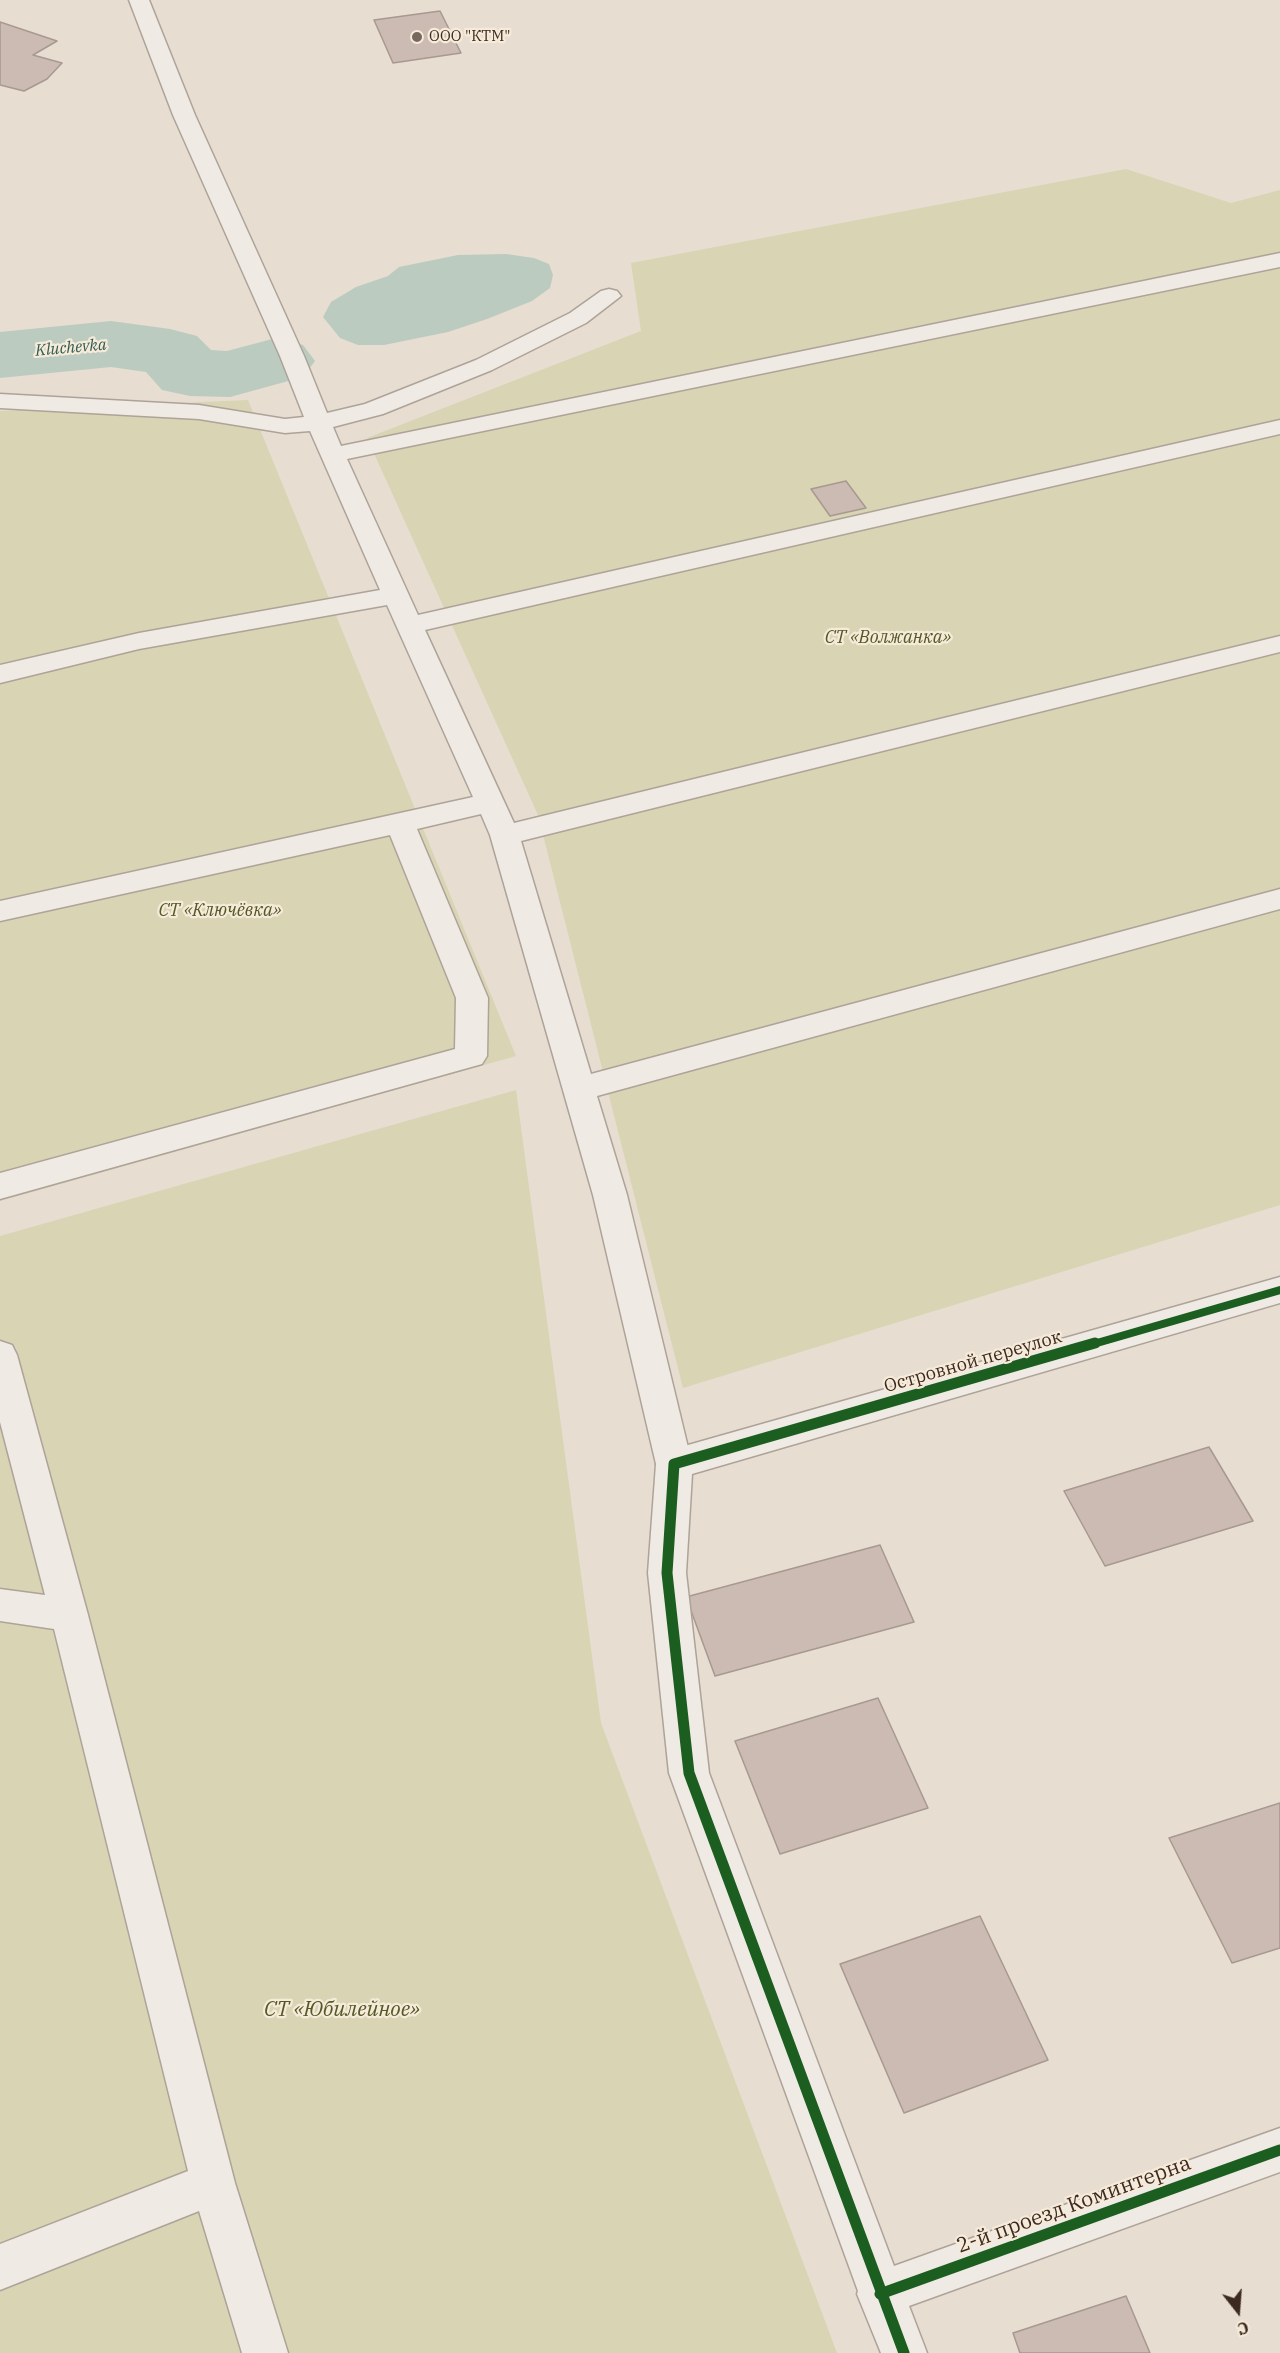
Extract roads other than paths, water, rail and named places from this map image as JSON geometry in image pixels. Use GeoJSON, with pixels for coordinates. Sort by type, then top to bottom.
{"type":"FeatureCollection","features":[{"type":"Feature","properties":{"kind":"street"},"geometry":{"type":"LineString","coordinates":[[139,0],[184,115],[292,356],[332,455],[505,835],[610,1195],[674,1464],[667,1573],[689,1773],[880,2294],[904,2353]]}},
{"type":"Feature","properties":{"kind":"street"},"geometry":{"type":"LineString","coordinates":[[332,455],[1280,260]]}},
{"type":"Feature","properties":{"kind":"street"},"geometry":{"type":"LineString","coordinates":[[0,401],[199,412],[285,426],[318,423],[374,409],[484,365],[578,318],[609,296]]}},
{"type":"Feature","properties":{"kind":"street"},"geometry":{"type":"LineString","coordinates":[[409,625],[1280,427]]}},
{"type":"Feature","properties":{"kind":"street"},"geometry":{"type":"LineString","coordinates":[[0,674],[139,641],[395,596]]}},
{"type":"Feature","properties":{"kind":"street"},"geometry":{"type":"LineString","coordinates":[[505,835],[1280,644]]}},
{"type":"Feature","properties":{"kind":"street"},"geometry":{"type":"LineString","coordinates":[[0,911],[490,803]]}},
{"type":"Feature","properties":{"kind":"street"},"geometry":{"type":"LineString","coordinates":[[0,1186],[471,1056],[472,998],[400,823]]}},
{"type":"Feature","properties":{"kind":"street"},"geometry":{"type":"LineString","coordinates":[[579,1089],[1280,899]]}},
{"type":"Feature","properties":{"kind":"street","name":"Островной переулок"},"geometry":{"type":"LineString","coordinates":[[674,1464],[1280,1290]]}},
{"type":"Feature","properties":{"kind":"street"},"geometry":{"type":"LineString","coordinates":[[0,1355],[69,1615],[213,2183],[266,2353]]}},
{"type":"Feature","properties":{"kind":"street"},"geometry":{"type":"LineString","coordinates":[[0,1605],[69,1615]]}},
{"type":"Feature","properties":{"kind":"street","name":"2-й проезд Коминтерна"},"geometry":{"type":"LineString","coordinates":[[880,2294],[1280,2150]]}},
{"type":"Feature","properties":{"kind":"street"},"geometry":{"type":"LineString","coordinates":[[0,2267],[213,2183]]}},
{"type":"Feature","properties":{"kind":"waterway","name":"Kluchevka"},"geometry":{"type":"LineString","coordinates":[[0,355],[111,344],[170,352],[190,373],[230,374],[276,361]]}},
{"type":"Feature","properties":{"kind":"place","name":"ООО \"КТМ\""},"geometry":{"type":"Point","coordinates":[417,37]}},
{"type":"Feature","properties":{"kind":"park label","name":"СТ «Волжанка»"},"geometry":{"type":"Point","coordinates":[888,638]}},
{"type":"Feature","properties":{"kind":"park label","name":"СТ «Ключёвка»"},"geometry":{"type":"Point","coordinates":[220,911]}},
{"type":"Feature","properties":{"kind":"park label","name":"СТ «Юбилейное»"},"geometry":{"type":"Point","coordinates":[342,2010]}}]}
